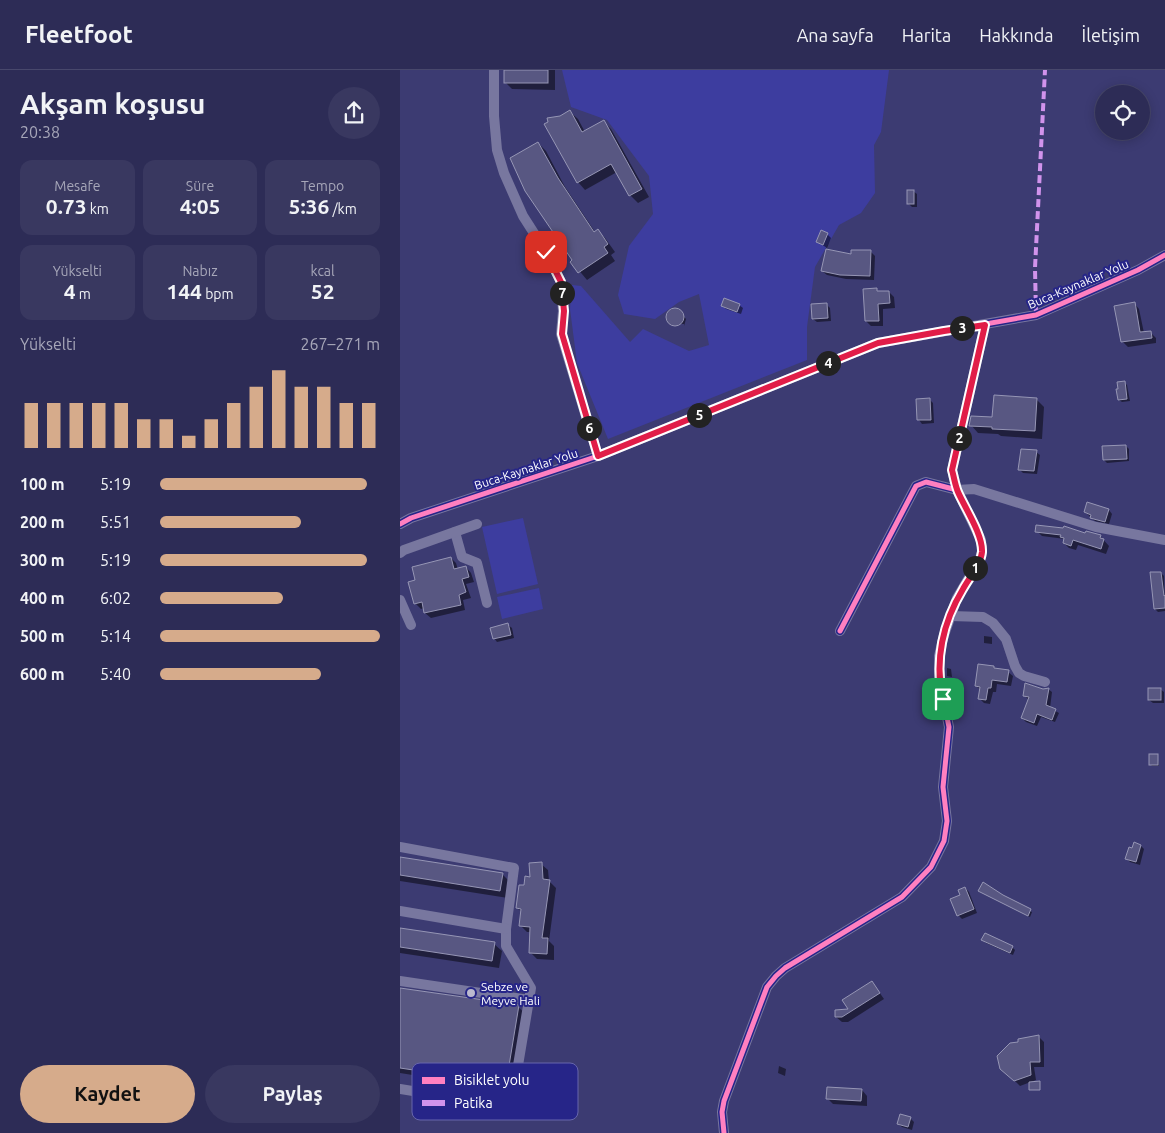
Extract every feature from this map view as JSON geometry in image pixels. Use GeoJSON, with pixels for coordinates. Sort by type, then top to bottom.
{"type":"FeatureCollection","features":[{"type":"Feature","properties":{"kind":"street"},"geometry":{"type":"LineString","coordinates":[[494,70],[494,116],[497,150],[504,173],[523,216],[546,252],[561,282],[564,311],[562,334],[598,456]]}},
{"type":"Feature","properties":{"kind":"street","name":"Buca-Kaynaklar Yolu"},"geometry":{"type":"LineString","coordinates":[[400,524],[410,518],[598,456],[878,343],[1036,315],[1138,270],[1165,256]]}},
{"type":"Feature","properties":{"kind":"street"},"geometry":{"type":"LineString","coordinates":[[724,1133],[722,1112],[724,1101],[767,987],[785,968],[902,897],[931,867],[944,841],[947,827],[943,787],[949,727],[940,688],[938,668],[941,646],[957,598],[980,559],[982,551],[981,540],[957,490],[952,470],[985,325]]}},
{"type":"Feature","properties":{"kind":"street"},"geometry":{"type":"LineString","coordinates":[[840,631],[916,486],[926,482],[957,490],[974,489],[1096,527],[1165,540]]}},
{"type":"Feature","properties":{"kind":"street"},"geometry":{"type":"LineString","coordinates":[[400,553],[477,524]]}},
{"type":"Feature","properties":{"kind":"street"},"geometry":{"type":"LineString","coordinates":[[455,532],[462,557],[477,563],[486,603]]}},
{"type":"Feature","properties":{"kind":"street"},"geometry":{"type":"LineString","coordinates":[[400,600],[411,625]]}},
{"type":"Feature","properties":{"kind":"street"},"geometry":{"type":"LineString","coordinates":[[951,616],[983,617],[993,623],[1006,638],[1019,674],[1046,682]]}},
{"type":"Feature","properties":{"kind":"street"},"geometry":{"type":"LineString","coordinates":[[400,847],[514,868],[506,928],[506,946],[531,988],[518,1063]]}},
{"type":"Feature","properties":{"kind":"street"},"geometry":{"type":"LineString","coordinates":[[400,911],[506,928]]}},
{"type":"Feature","properties":{"kind":"street"},"geometry":{"type":"LineString","coordinates":[[400,981],[529,1000]]}},
{"type":"Feature","properties":{"kind":"shaded area"},"geometry":{"type":"Polygon","coordinates":[[[562,70],[889,70],[881,132],[874,145],[875,193],[861,213],[839,225],[815,267],[807,327],[807,360],[608,439],[577,363],[570,309],[572,285],[581,286],[630,342],[643,329],[689,351],[709,345],[699,294],[679,302],[655,319],[624,314],[618,295],[629,246],[653,214],[649,176],[607,120],[571,107],[562,70]]]}},
{"type":"Feature","properties":{"kind":"shaded area"},"geometry":{"type":"Polygon","coordinates":[[[523,518],[538,584],[497,594],[482,527],[523,518]]]}},
{"type":"Feature","properties":{"kind":"shaded area"},"geometry":{"type":"Polygon","coordinates":[[[539,588],[543,609],[502,619],[497,597],[539,588]]]}},
{"type":"Feature","properties":{"kind":"building"},"geometry":{"type":"Polygon","coordinates":[[[504,70],[548,70],[548,83],[504,83],[504,70]]]}},
{"type":"Feature","properties":{"kind":"building"},"geometry":{"type":"Polygon","coordinates":[[[570,110],[582,132],[604,120],[642,189],[629,196],[611,164],[577,183],[544,124],[548,122],[547,118],[560,116],[570,110]]]}},
{"type":"Feature","properties":{"kind":"building"},"geometry":{"type":"Polygon","coordinates":[[[538,142],[558,178],[594,232],[598,229],[608,244],[604,247],[608,253],[578,273],[570,262],[572,260],[525,191],[510,158],[538,142]]]}},
{"type":"Feature","properties":{"kind":"building"},"geometry":{"type":"Polygon","coordinates":[[[907,190],[914,190],[914,204],[907,204],[907,190]]]}},
{"type":"Feature","properties":{"kind":"building"},"geometry":{"type":"Polygon","coordinates":[[[821,230],[828,233],[823,245],[816,242],[821,230]]]}},
{"type":"Feature","properties":{"kind":"building"},"geometry":{"type":"Polygon","coordinates":[[[826,249],[851,254],[851,250],[871,250],[870,276],[840,275],[821,271],[826,249]]]}},
{"type":"Feature","properties":{"kind":"building"},"geometry":{"type":"Polygon","coordinates":[[[877,288],[877,291],[889,291],[890,303],[878,304],[879,321],[865,321],[863,289],[877,288]]]}},
{"type":"Feature","properties":{"kind":"building"},"geometry":{"type":"Polygon","coordinates":[[[724,298],[740,304],[737,312],[721,306],[724,298]]]}},
{"type":"Feature","properties":{"kind":"building"},"geometry":{"type":"Polygon","coordinates":[[[1135,302],[1140,332],[1151,331],[1152,338],[1121,342],[1114,306],[1135,302]]]}},
{"type":"Feature","properties":{"kind":"building"},"geometry":{"type":"Polygon","coordinates":[[[827,303],[828,318],[812,319],[811,304],[827,303]]]}},
{"type":"Feature","properties":{"kind":"building"},"geometry":{"type":"Polygon","coordinates":[[[675,308],[681,311],[684,317],[681,323],[675,326],[669,323],[666,317],[669,311],[675,308]]]}},
{"type":"Feature","properties":{"kind":"building"},"geometry":{"type":"Polygon","coordinates":[[[1125,381],[1127,399],[1118,400],[1117,382],[1125,381]]]}},
{"type":"Feature","properties":{"kind":"building"},"geometry":{"type":"Polygon","coordinates":[[[994,395],[1037,398],[1035,431],[969,426],[971,416],[992,417],[994,395]]]}},
{"type":"Feature","properties":{"kind":"building"},"geometry":{"type":"Polygon","coordinates":[[[930,398],[931,420],[917,420],[916,399],[930,398]]]}},
{"type":"Feature","properties":{"kind":"building"},"geometry":{"type":"Polygon","coordinates":[[[1126,445],[1127,459],[1103,460],[1102,446],[1126,445]]]}},
{"type":"Feature","properties":{"kind":"building"},"geometry":{"type":"Polygon","coordinates":[[[1021,449],[1037,450],[1034,471],[1018,470],[1021,449]]]}},
{"type":"Feature","properties":{"kind":"building"},"geometry":{"type":"Polygon","coordinates":[[[1087,502],[1109,509],[1105,522],[1090,518],[1091,515],[1084,512],[1087,502]]]}},
{"type":"Feature","properties":{"kind":"building"},"geometry":{"type":"Polygon","coordinates":[[[1036,525],[1063,528],[1064,526],[1085,533],[1086,531],[1101,535],[1100,538],[1104,539],[1101,549],[1073,540],[1071,546],[1063,543],[1064,538],[1060,537],[1061,535],[1035,532],[1036,525]]]}},
{"type":"Feature","properties":{"kind":"building"},"geometry":{"type":"Polygon","coordinates":[[[451,557],[454,569],[466,566],[469,577],[462,579],[466,592],[459,595],[461,605],[424,613],[422,602],[414,604],[408,582],[415,580],[412,567],[451,557]]]}},
{"type":"Feature","properties":{"kind":"building"},"geometry":{"type":"Polygon","coordinates":[[[1150,572],[1161,572],[1165,608],[1154,609],[1150,572]]]}},
{"type":"Feature","properties":{"kind":"building"},"geometry":{"type":"Polygon","coordinates":[[[508,623],[511,635],[493,639],[490,628],[508,623]]]}},
{"type":"Feature","properties":{"kind":"building"},"geometry":{"type":"Polygon","coordinates":[[[978,664],[1009,670],[1007,682],[992,680],[991,688],[988,688],[986,700],[978,699],[980,687],[975,686],[978,664]]]}},
{"type":"Feature","properties":{"kind":"building"},"geometry":{"type":"Polygon","coordinates":[[[1025,683],[1043,689],[1049,688],[1046,705],[1056,709],[1052,720],[1037,714],[1034,723],[1021,718],[1029,697],[1023,696],[1025,683]]]}},
{"type":"Feature","properties":{"kind":"building"},"geometry":{"type":"Polygon","coordinates":[[[1148,688],[1161,688],[1161,700],[1148,700],[1148,688]]]}},
{"type":"Feature","properties":{"kind":"building"},"geometry":{"type":"Polygon","coordinates":[[[1149,754],[1158,754],[1158,765],[1149,765],[1149,754]]]}},
{"type":"Feature","properties":{"kind":"building"},"geometry":{"type":"Polygon","coordinates":[[[1134,842],[1141,845],[1136,862],[1125,859],[1129,847],[1132,848],[1134,842]]]}},
{"type":"Feature","properties":{"kind":"building"},"geometry":{"type":"Polygon","coordinates":[[[400,857],[503,873],[500,891],[400,875],[400,857]]]}},
{"type":"Feature","properties":{"kind":"building"},"geometry":{"type":"Polygon","coordinates":[[[542,862],[543,879],[550,880],[542,938],[548,938],[547,954],[529,953],[530,927],[519,926],[521,909],[516,908],[519,885],[524,885],[525,876],[530,877],[529,863],[542,862]]]}},
{"type":"Feature","properties":{"kind":"building"},"geometry":{"type":"Polygon","coordinates":[[[983,882],[1003,895],[1031,909],[1028,916],[978,891],[983,882]]]}},
{"type":"Feature","properties":{"kind":"building"},"geometry":{"type":"Polygon","coordinates":[[[965,887],[974,909],[957,916],[950,899],[960,895],[958,890],[965,887]]]}},
{"type":"Feature","properties":{"kind":"building"},"geometry":{"type":"Polygon","coordinates":[[[400,928],[495,942],[492,961],[400,947],[400,928]]]}},
{"type":"Feature","properties":{"kind":"building"},"geometry":{"type":"Polygon","coordinates":[[[985,933],[1013,946],[1010,953],[981,940],[985,933]]]}},
{"type":"Feature","properties":{"kind":"building"},"geometry":{"type":"Polygon","coordinates":[[[872,981],[880,993],[842,1017],[835,1017],[835,1010],[848,1009],[842,1000],[872,981]]]}},
{"type":"Feature","properties":{"kind":"building"},"geometry":{"type":"Polygon","coordinates":[[[400,988],[519,1005],[509,1063],[412,1063],[412,1070],[400,1068],[400,988]]]}},
{"type":"Feature","properties":{"kind":"building"},"geometry":{"type":"Polygon","coordinates":[[[1039,1035],[1040,1062],[1030,1062],[1031,1075],[1014,1081],[1000,1069],[997,1056],[1010,1043],[1018,1042],[1018,1039],[1039,1035]]]}},
{"type":"Feature","properties":{"kind":"building"},"geometry":{"type":"Polygon","coordinates":[[[1040,1081],[1040,1090],[1029,1090],[1029,1082],[1040,1081]]]}},
{"type":"Feature","properties":{"kind":"building"},"geometry":{"type":"Polygon","coordinates":[[[827,1087],[862,1089],[861,1101],[826,1099],[827,1087]]]}},
{"type":"Feature","properties":{"kind":"building"},"geometry":{"type":"Polygon","coordinates":[[[900,1114],[911,1117],[908,1127],[897,1124],[900,1114]]]}},
{"type":"Feature","properties":{"kind":"marked path"},"geometry":{"type":"LineString","coordinates":[[1036,315],[1035,268],[1045,70]]}},
{"type":"Feature","properties":{"kind":"cycle path"},"geometry":{"type":"LineString","coordinates":[[400,524],[411,518],[598,456],[878,343],[1036,315],[1138,270],[1165,255]]}},
{"type":"Feature","properties":{"kind":"cycle path"},"geometry":{"type":"LineString","coordinates":[[724,1133],[722,1112],[724,1101],[767,987],[785,968],[902,897],[931,867],[944,841],[947,821],[943,787],[949,727],[939,678],[939,656],[957,598],[980,559],[982,551],[981,540],[957,490],[926,482],[916,486],[840,631]]}},
{"type":"Feature","properties":{"kind":"place","name":"Sebze ve Meyve Hali"},"geometry":{"type":"Point","coordinates":[471,993]}},
{"type":"Feature","properties":{"kind":"route"},"geometry":{"type":"LineString","coordinates":[[546,252],[561,282],[564,311],[562,334],[598,456],[878,343],[985,325],[952,470],[957,490],[981,540],[982,551],[980,559],[957,598],[941,646],[938,668],[943,699]]}}]}
